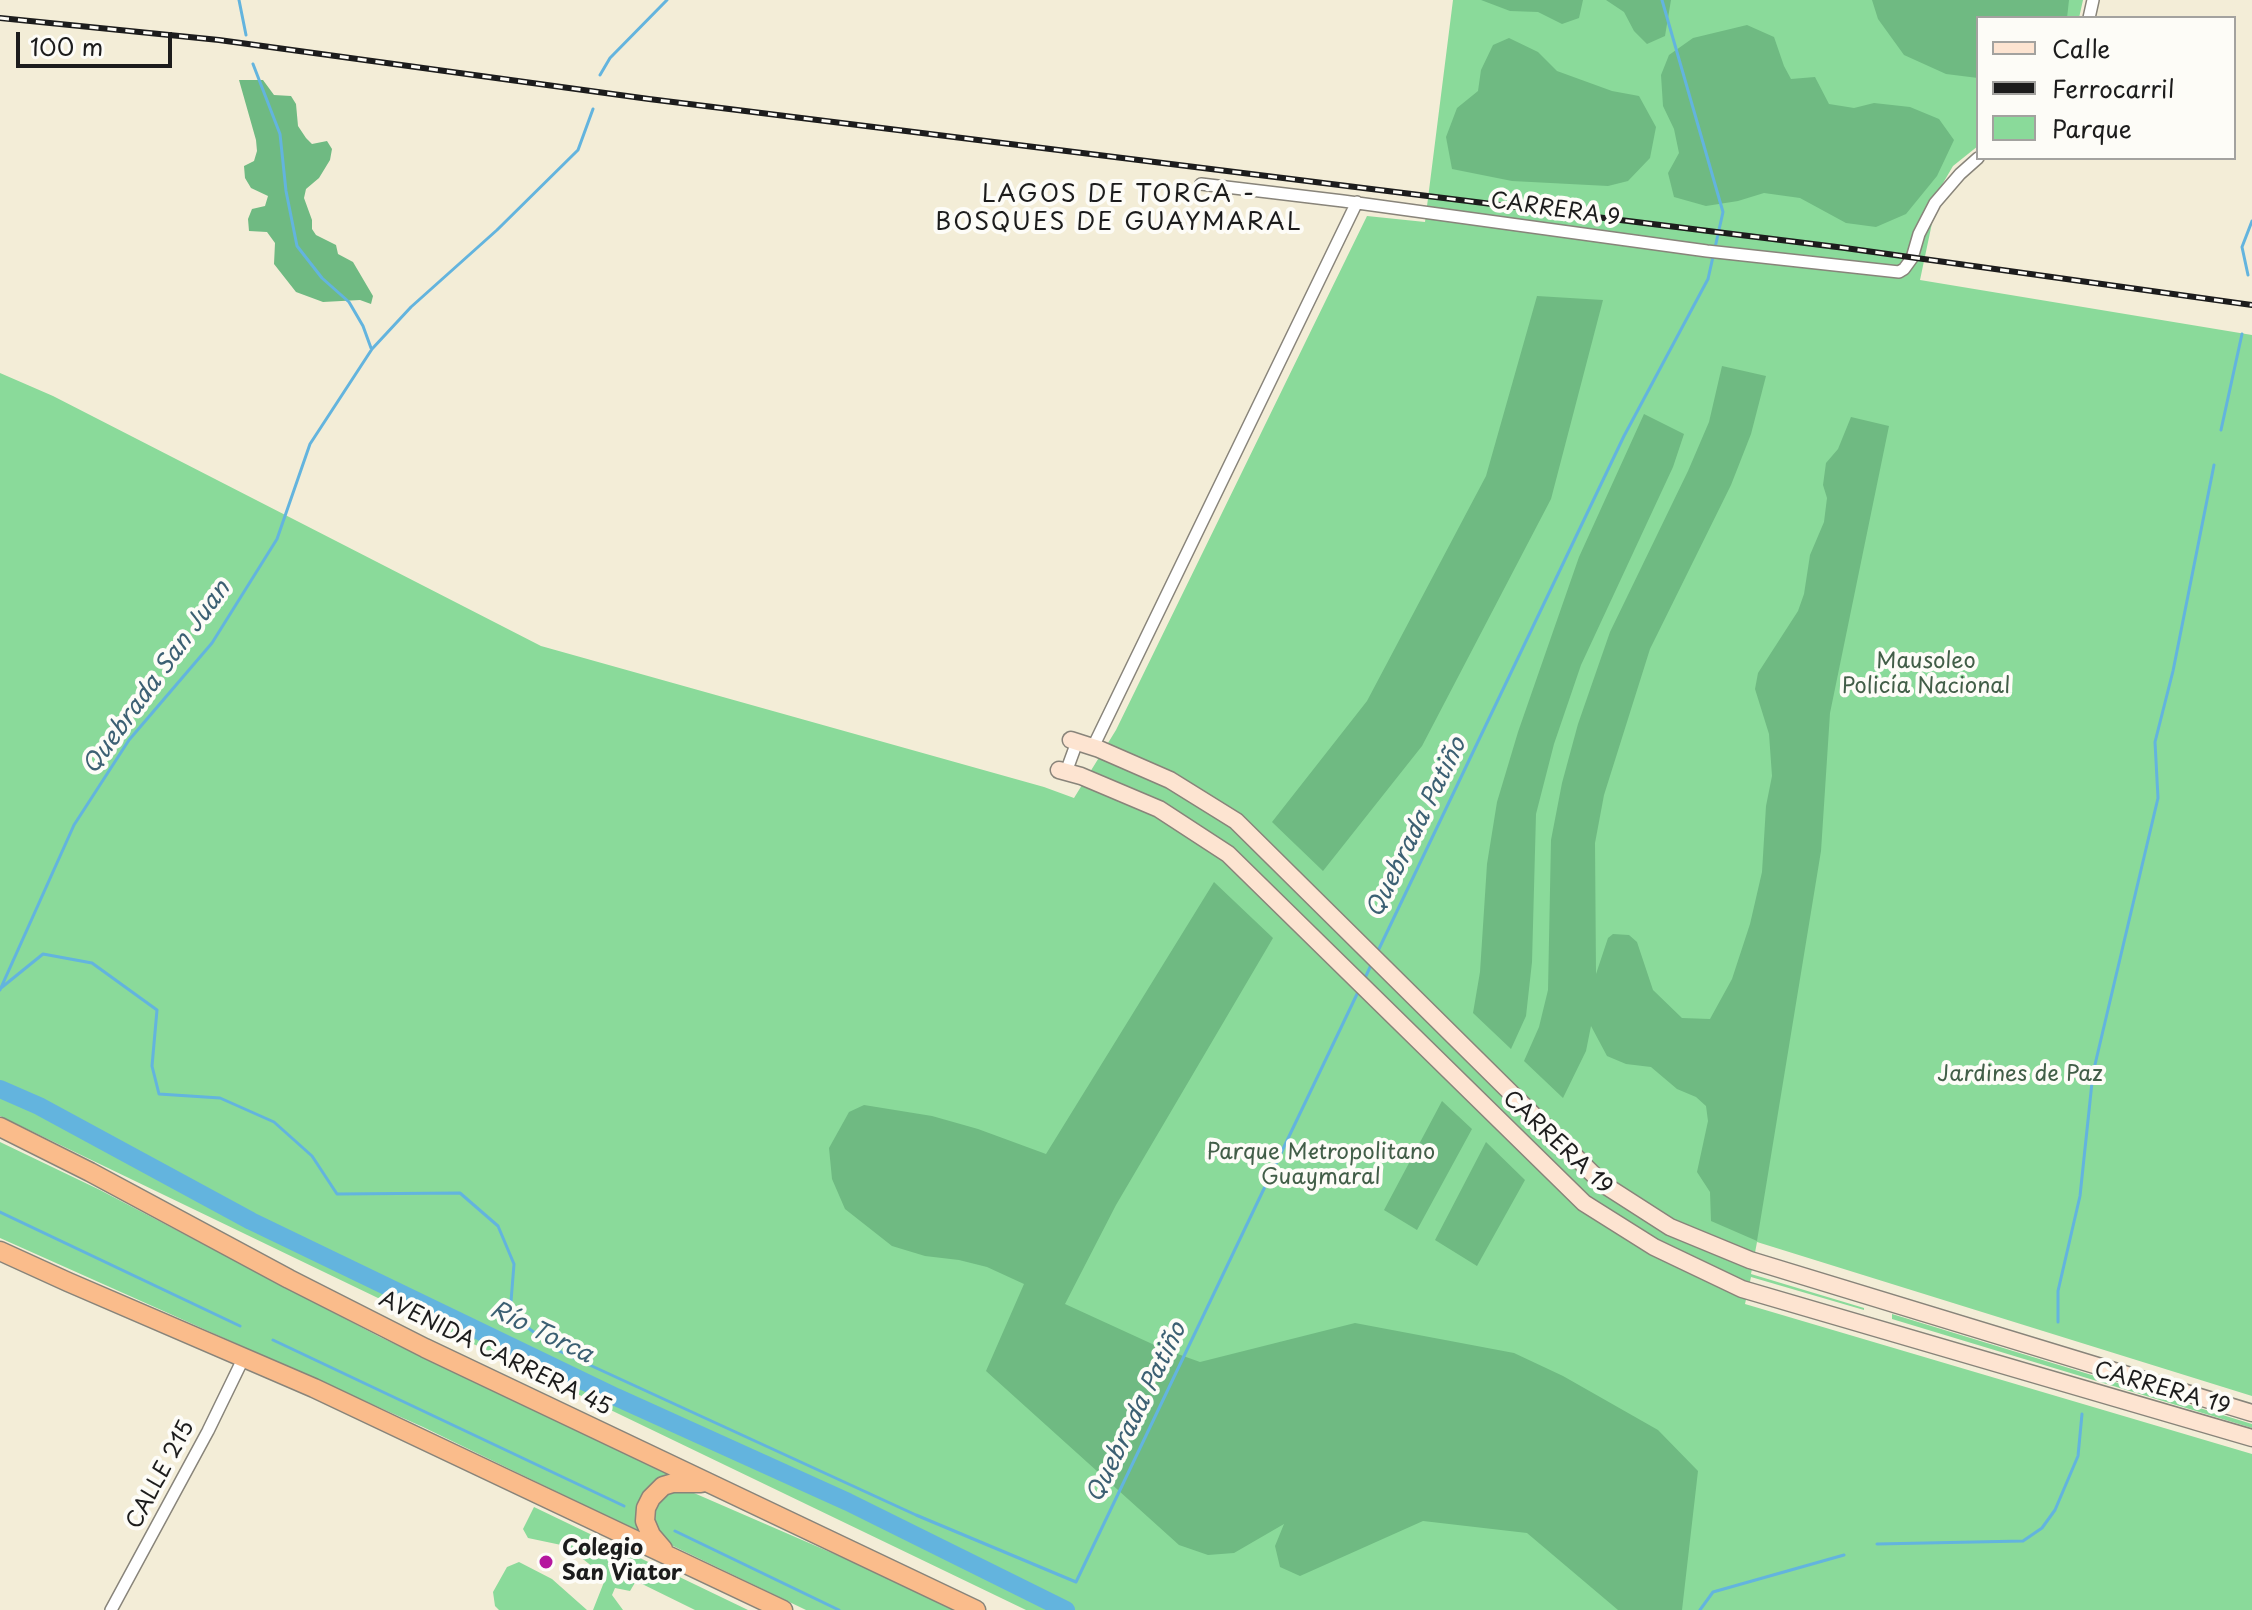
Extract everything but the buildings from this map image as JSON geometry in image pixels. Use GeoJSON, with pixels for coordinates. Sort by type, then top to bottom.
{"type":"FeatureCollection","features":[{"type":"Feature","properties":{"kind":"highway","name":"AVENIDA CARRERA 45"},"geometry":{"type":"LineString","coordinates":[[0,1127],[425,1348],[976,1610]]}},
{"type":"Feature","properties":{"kind":"highway"},"geometry":{"type":"LineString","coordinates":[[0,1251],[244,1357],[511,1479],[783,1610]]}},
{"type":"Feature","properties":{"kind":"highway"},"geometry":{"type":"LineString","coordinates":[[674,1558],[651,1535],[645,1521],[646,1508],[656,1490],[663,1486],[708,1483]]}},
{"type":"Feature","properties":{"kind":"main road","name":"CARRERA 19"},"geometry":{"type":"LineString","coordinates":[[1080,743],[1170,780],[1236,821],[1603,1184],[1670,1227],[1750,1260],[2252,1413]]}},
{"type":"Feature","properties":{"kind":"main road","name":"CARRERA 19"},"geometry":{"type":"LineString","coordinates":[[1062,771],[1159,809],[1228,854],[1584,1203],[1654,1247],[1742,1289],[2252,1438]]}},
{"type":"Feature","properties":{"kind":"street","name":"CARRERA 9"},"geometry":{"type":"LineString","coordinates":[[1201,184],[1357,202],[1717,252],[1899,272],[1912,258],[1919,234],[1935,203],[1976,160]]}},
{"type":"Feature","properties":{"kind":"street"},"geometry":{"type":"LineString","coordinates":[[1062,771],[1080,743],[1357,202]]}},
{"type":"Feature","properties":{"kind":"street","name":"CALLE 215"},"geometry":{"type":"LineString","coordinates":[[111,1610],[208,1431],[244,1357]]}},
{"type":"Feature","properties":{"kind":"green space","name":"Parque Metropolitano Guaymaral"},"geometry":{"type":"Polygon","coordinates":[[[1453,0],[2083,0],[2079,16],[1976,16],[1976,148],[1953,166],[1939,190],[1920,280],[2252,335],[2252,1396],[1757,1242],[1751,1274],[1864,1310],[1751,1277],[1745,1304],[2252,1454],[2252,1610],[1026,1610],[0,1116],[0,373],[53,396],[541,646],[1074,798],[1116,730],[1367,216],[1425,222],[1453,0]]]}},
{"type":"Feature","properties":{"kind":"green space"},"geometry":{"type":"Polygon","coordinates":[[[1481,0],[1583,0],[1579,18],[1562,24],[1538,12],[1510,11],[1481,0]]]}},
{"type":"Feature","properties":{"kind":"green space"},"geometry":{"type":"Polygon","coordinates":[[[1606,0],[1671,0],[1665,36],[1647,44],[1634,31],[1624,12],[1606,0]]]}},
{"type":"Feature","properties":{"kind":"green space"},"geometry":{"type":"Polygon","coordinates":[[[1872,0],[2069,0],[2067,16],[1976,16],[1976,78],[1946,74],[1904,55],[1878,19],[1872,0]]]}},
{"type":"Feature","properties":{"kind":"green space"},"geometry":{"type":"Polygon","coordinates":[[[1747,25],[1774,37],[1791,79],[1815,77],[1829,104],[1854,108],[1874,103],[1910,107],[1939,119],[1954,140],[1937,176],[1906,214],[1876,227],[1846,223],[1800,198],[1764,193],[1706,206],[1674,197],[1668,173],[1679,153],[1674,129],[1663,106],[1661,75],[1669,55],[1693,38],[1747,25]]]}},
{"type":"Feature","properties":{"kind":"green space"},"geometry":{"type":"Polygon","coordinates":[[[1509,38],[1538,52],[1557,71],[1612,91],[1639,96],[1656,127],[1650,158],[1628,181],[1608,186],[1512,181],[1452,169],[1446,137],[1457,108],[1478,91],[1481,70],[1493,45],[1509,38]]]}},
{"type":"Feature","properties":{"kind":"green space"},"geometry":{"type":"Polygon","coordinates":[[[239,80],[263,80],[274,95],[291,96],[296,104],[298,126],[306,138],[312,144],[327,141],[332,149],[330,160],[319,178],[306,189],[304,198],[312,229],[316,235],[336,245],[338,254],[353,262],[373,296],[371,304],[360,300],[323,302],[296,292],[274,264],[275,243],[267,232],[249,231],[248,219],[252,209],[265,206],[268,196],[251,188],[245,178],[244,166],[254,161],[257,151],[239,80]]]}},
{"type":"Feature","properties":{"kind":"green space"},"geometry":{"type":"Polygon","coordinates":[[[1537,296],[1603,300],[1551,499],[1422,746],[1323,871],[1272,822],[1367,701],[1486,476],[1537,296]]]}},
{"type":"Feature","properties":{"kind":"green space"},"geometry":{"type":"Polygon","coordinates":[[[1722,366],[1766,376],[1751,434],[1731,485],[1650,649],[1604,795],[1595,843],[1596,974],[1608,938],[1613,934],[1629,935],[1637,942],[1653,990],[1682,1018],[1710,1019],[1732,979],[1750,924],[1762,872],[1766,806],[1772,776],[1769,734],[1755,689],[1758,673],[1798,611],[1804,594],[1810,555],[1824,522],[1826,463],[1838,449],[1851,417],[1889,426],[1830,713],[1821,851],[1757,1241],[1711,1221],[1710,1192],[1697,1172],[1708,1121],[1706,1106],[1696,1097],[1677,1089],[1651,1067],[1626,1064],[1607,1056],[1591,1026],[1586,1051],[1563,1098],[1524,1061],[1539,1027],[1548,990],[1551,840],[1578,724],[1610,632],[1709,422],[1722,366]]]}},
{"type":"Feature","properties":{"kind":"green space"},"geometry":{"type":"Polygon","coordinates":[[[1644,414],[1684,434],[1673,467],[1581,665],[1554,744],[1536,814],[1532,962],[1526,1016],[1511,1049],[1473,1013],[1480,972],[1487,864],[1497,802],[1579,557],[1644,414]]]}},
{"type":"Feature","properties":{"kind":"green space"},"geometry":{"type":"Polygon","coordinates":[[[1214,882],[1273,938],[1116,1205],[1065,1304],[1161,1348],[1200,1362],[1355,1323],[1514,1353],[1563,1376],[1658,1430],[1698,1471],[1682,1610],[1618,1610],[1527,1533],[1423,1521],[1300,1576],[1280,1567],[1275,1546],[1284,1524],[1234,1553],[1208,1555],[1179,1545],[986,1371],[1024,1284],[987,1267],[925,1256],[892,1246],[845,1209],[832,1179],[829,1148],[849,1112],[864,1105],[932,1116],[1046,1154],[1214,882]]]}},
{"type":"Feature","properties":{"kind":"green space"},"geometry":{"type":"Polygon","coordinates":[[[1442,1101],[1472,1129],[1417,1230],[1384,1210],[1442,1101]]]}},
{"type":"Feature","properties":{"kind":"green space"},"geometry":{"type":"Polygon","coordinates":[[[0,1142],[100,1190],[380,1337],[675,1474],[657,1482],[644,1534],[423,1427],[0,1238],[0,1142]]]}},
{"type":"Feature","properties":{"kind":"green space"},"geometry":{"type":"Polygon","coordinates":[[[1486,1142],[1525,1180],[1477,1266],[1435,1240],[1486,1142]]]}},
{"type":"Feature","properties":{"kind":"green space"},"geometry":{"type":"Polygon","coordinates":[[[1892,1314],[2252,1424],[2252,1428],[1892,1319],[1892,1314]]]}},
{"type":"Feature","properties":{"kind":"green space"},"geometry":{"type":"Polygon","coordinates":[[[687,1490],[956,1610],[806,1610],[669,1544],[650,1520],[659,1494],[687,1490]]]}},
{"type":"Feature","properties":{"kind":"green space"},"geometry":{"type":"Polygon","coordinates":[[[534,1507],[748,1610],[695,1610],[636,1581],[630,1591],[615,1588],[612,1595],[623,1610],[593,1610],[606,1577],[566,1546],[528,1538],[523,1529],[534,1507]]]}},
{"type":"Feature","properties":{"kind":"green space"},"geometry":{"type":"Polygon","coordinates":[[[519,1562],[552,1579],[587,1610],[499,1610],[495,1606],[493,1592],[507,1567],[519,1562]]]}},
{"type":"Feature","properties":{"kind":"waterway","name":"Quebrada San Juan"},"geometry":{"type":"LineString","coordinates":[[239,0],[246,35]]}},
{"type":"Feature","properties":{"kind":"waterway","name":"Quebrada San Juan"},"geometry":{"type":"LineString","coordinates":[[600,75],[610,58],[667,0]]}},
{"type":"Feature","properties":{"kind":"waterway","name":"Quebrada Patiño"},"geometry":{"type":"LineString","coordinates":[[1377,953],[1624,436],[1708,279],[1723,212],[1662,0]]}},
{"type":"Feature","properties":{"kind":"waterway","name":"Quebrada San Juan"},"geometry":{"type":"LineString","coordinates":[[253,64],[280,134],[286,191],[297,246],[322,278],[349,302],[371,348]]}},
{"type":"Feature","properties":{"kind":"waterway","name":"Quebrada San Juan"},"geometry":{"type":"LineString","coordinates":[[0,990],[74,825],[129,740],[212,643],[277,539],[310,444],[372,349],[411,307],[497,230],[578,150],[593,109]]}},
{"type":"Feature","properties":{"kind":"waterway"},"geometry":{"type":"LineString","coordinates":[[2248,275],[2242,247],[2252,221]]}},
{"type":"Feature","properties":{"kind":"waterway"},"geometry":{"type":"LineString","coordinates":[[2221,430],[2242,334]]}},
{"type":"Feature","properties":{"kind":"waterway"},"geometry":{"type":"LineString","coordinates":[[2058,1322],[2058,1291],[2080,1196],[2093,1073],[2158,798],[2155,742],[2173,671],[2214,465]]}},
{"type":"Feature","properties":{"kind":"waterway","name":"Quebrada Patiño"},"geometry":{"type":"LineString","coordinates":[[1,988],[43,954],[92,963],[157,1010],[152,1066],[159,1094],[220,1098],[274,1122],[312,1156],[337,1194],[460,1193],[498,1226],[514,1264],[510,1314],[557,1350],[916,1515],[1076,1582],[1358,992]]}},
{"type":"Feature","properties":{"kind":"waterway","name":"Quebrada Patiño"},"geometry":{"type":"LineString","coordinates":[[1365,978],[1372,963]]}},
{"type":"Feature","properties":{"kind":"waterway","name":"Río Torca"},"geometry":{"type":"LineString","coordinates":[[0,1089],[39,1106],[251,1221],[616,1397],[848,1502],[1066,1610]]}},
{"type":"Feature","properties":{"kind":"waterway"},"geometry":{"type":"LineString","coordinates":[[0,1212],[240,1326]]}},
{"type":"Feature","properties":{"kind":"waterway"},"geometry":{"type":"LineString","coordinates":[[273,1340],[624,1506]]}},
{"type":"Feature","properties":{"kind":"waterway"},"geometry":{"type":"LineString","coordinates":[[1877,1544],[2023,1541],[2042,1528],[2055,1510],[2078,1456],[2082,1414]]}},
{"type":"Feature","properties":{"kind":"waterway"},"geometry":{"type":"LineString","coordinates":[[675,1531],[839,1610]]}},
{"type":"Feature","properties":{"kind":"waterway"},"geometry":{"type":"LineString","coordinates":[[1700,1610],[1713,1592],[1844,1555]]}},
{"type":"Feature","properties":{"kind":"railway"},"geometry":{"type":"LineString","coordinates":[[0,18],[219,40],[649,99],[1845,248],[2252,305]]}},
{"type":"Feature","properties":{"kind":"place","name":"Colegio San Viator"},"geometry":{"type":"Point","coordinates":[546,1562]}},
{"type":"Feature","properties":{"kind":"district","name":"LAGOS DE TORCA - BOSQUES DE GUAYMARAL"},"geometry":{"type":"Point","coordinates":[1119,209]}},
{"type":"Feature","properties":{"kind":"park label","name":"Mausoleo Policía Nacional"},"geometry":{"type":"Point","coordinates":[1926,674]}},
{"type":"Feature","properties":{"kind":"park label","name":"Jardines de Paz"},"geometry":{"type":"Point","coordinates":[2020,1075]}}]}
